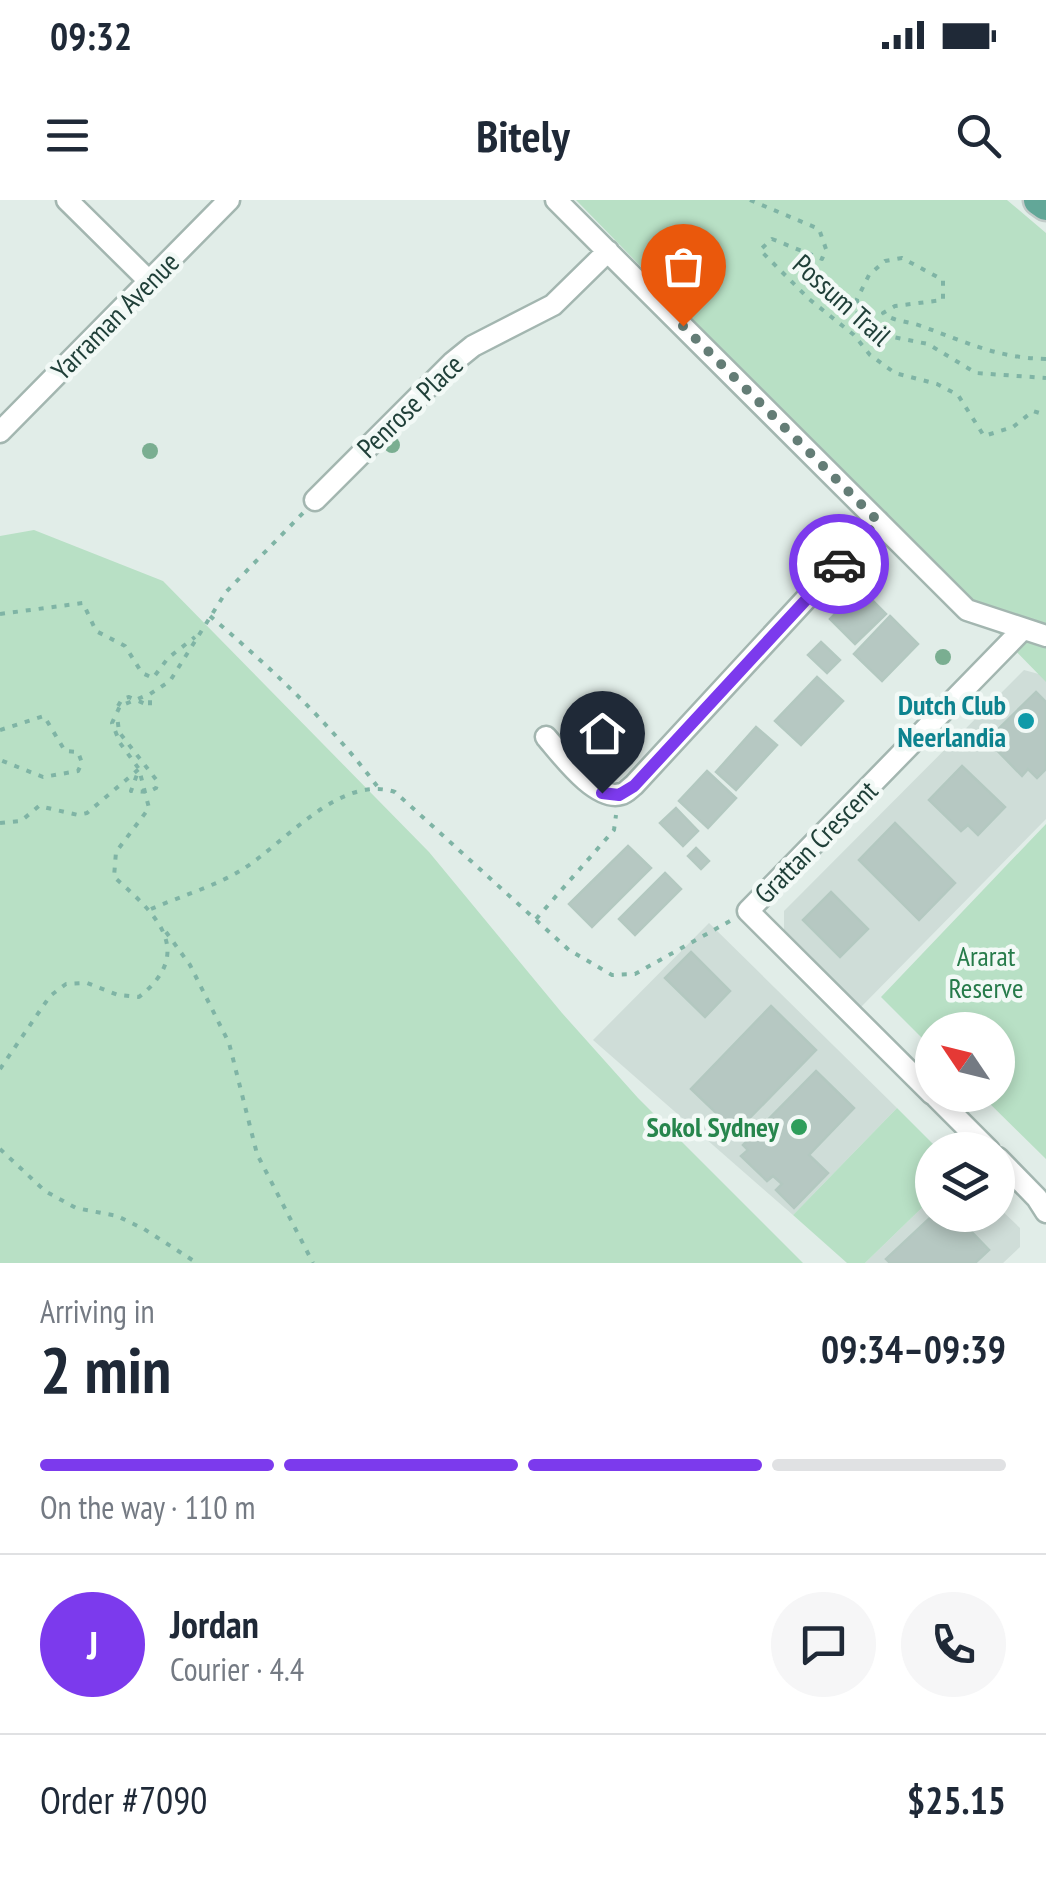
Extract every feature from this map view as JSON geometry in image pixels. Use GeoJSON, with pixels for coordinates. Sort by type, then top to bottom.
{"type":"FeatureCollection","features":[{"type":"Feature","properties":{"kind":"main road"},"geometry":{"type":"LineString","coordinates":[[1040,200],[1046,206]]}},
{"type":"Feature","properties":{"kind":"street"},"geometry":{"type":"LineString","coordinates":[[66,200],[149,282]]}},
{"type":"Feature","properties":{"kind":"street","name":"Yarraman Avenue"},"geometry":{"type":"LineString","coordinates":[[0,432],[229,200]]}},
{"type":"Feature","properties":{"kind":"street"},"geometry":{"type":"LineString","coordinates":[[556,200],[967,610],[1046,636]]}},
{"type":"Feature","properties":{"kind":"street","name":"Penrose Place"},"geometry":{"type":"LineString","coordinates":[[315,500],[452,362],[474,346],[553,305],[608,251]]}},
{"type":"Feature","properties":{"kind":"street"},"geometry":{"type":"LineString","coordinates":[[546,737],[602,793],[619,795],[634,786],[878,521]]}},
{"type":"Feature","properties":{"kind":"street","name":"Grattan Crescent"},"geometry":{"type":"LineString","coordinates":[[915,1076],[748,911],[1022,630]]}},
{"type":"Feature","properties":{"kind":"street","name":"Grattan Crescent"},"geometry":{"type":"LineString","coordinates":[[951,1112],[971,1132]]}},
{"type":"Feature","properties":{"kind":"street"},"geometry":{"type":"LineString","coordinates":[[1015,1175],[1046,1212]]}},
{"type":"Feature","properties":{"kind":"path","name":"Possum Trail"},"geometry":{"type":"LineString","coordinates":[[750,200],[819,229],[826,248],[822,259],[772,239],[760,250],[809,299],[854,335],[870,355],[896,373],[937,384],[958,396],[984,436],[1012,428],[1033,411],[1046,415]]}},
{"type":"Feature","properties":{"kind":"path","name":"Possum Trail"},"geometry":{"type":"LineString","coordinates":[[1046,358],[1022,358],[976,349],[916,324],[890,318],[883,313],[895,306],[943,300],[942,280],[902,258],[885,261],[870,274],[857,299],[858,324],[888,336],[928,344],[976,372],[1046,378]]}},
{"type":"Feature","properties":{"kind":"path"},"geometry":{"type":"LineString","coordinates":[[313,1263],[257,1154],[229,1043],[190,966],[151,909],[114,877],[116,852],[149,808],[139,769],[120,743],[112,722],[120,706],[170,681],[226,592],[315,500]]}},
{"type":"Feature","properties":{"kind":"path"},"geometry":{"type":"LineString","coordinates":[[0,614],[83,603],[96,631],[125,646],[142,673],[154,678],[168,658],[199,634]]}},
{"type":"Feature","properties":{"kind":"path"},"geometry":{"type":"LineString","coordinates":[[210,616],[273,669],[350,750],[377,786]]}},
{"type":"Feature","properties":{"kind":"path"},"geometry":{"type":"LineString","coordinates":[[139,769],[130,791],[148,792],[156,788],[158,782],[119,732],[116,710],[122,699],[129,698],[150,706],[150,694]]}},
{"type":"Feature","properties":{"kind":"path"},"geometry":{"type":"LineString","coordinates":[[0,730],[44,716],[65,752],[78,752],[82,763],[78,772],[44,777],[0,760]]}},
{"type":"Feature","properties":{"kind":"path"},"geometry":{"type":"LineString","coordinates":[[0,822],[22,820],[39,806],[78,815],[88,813],[139,769]]}},
{"type":"Feature","properties":{"kind":"path"},"geometry":{"type":"LineString","coordinates":[[151,909],[243,869],[294,828],[356,791],[377,786],[395,792],[570,950],[612,975],[635,974],[748,911]]}},
{"type":"Feature","properties":{"kind":"path"},"geometry":{"type":"LineString","coordinates":[[536,919],[614,830],[619,795]]}},
{"type":"Feature","properties":{"kind":"path"},"geometry":{"type":"LineString","coordinates":[[0,1069],[50,996],[66,984],[87,983],[118,995],[139,997],[160,980],[166,957],[163,928]]}},
{"type":"Feature","properties":{"kind":"path"},"geometry":{"type":"LineString","coordinates":[[0,1149],[45,1192],[76,1208],[118,1216],[197,1263]]}},
{"type":"Feature","properties":{"kind":"shaded area"},"geometry":{"type":"Polygon","coordinates":[[[1024,670],[1046,676],[1046,819],[861,1007],[784,931],[784,911],[1024,670]]]}},
{"type":"Feature","properties":{"kind":"shaded area"},"geometry":{"type":"Polygon","coordinates":[[[709,923],[897,1108],[793,1215],[593,1040],[709,923]]]}},
{"type":"Feature","properties":{"kind":"shaded area"},"geometry":{"type":"Polygon","coordinates":[[[915,1214],[915,1232],[1015,1232],[1015,1223],[1020,1228],[1020,1247],[1003,1263],[865,1263],[915,1214]]]}},
{"type":"Feature","properties":{"kind":"green space"},"geometry":{"type":"Polygon","coordinates":[[[576,200],[1007,200],[1046,233],[1046,682],[576,200]]]}},
{"type":"Feature","properties":{"kind":"green space"},"geometry":{"type":"Polygon","coordinates":[[[34,530],[163,581],[429,852],[638,1098],[803,1263],[0,1263],[0,536],[34,530]]]}},
{"type":"Feature","properties":{"kind":"green space","name":"Ararat Reserve"},"geometry":{"type":"Polygon","coordinates":[[[1046,824],[1046,1159],[998,1112],[1015,1112],[1015,1012],[915,1012],[915,1031],[881,997],[1046,824]]]}},
{"type":"Feature","properties":{"kind":"green space"},"geometry":{"type":"Polygon","coordinates":[[[897,1108],[921,1132],[915,1132],[915,1214],[865,1263],[847,1263],[793,1215],[897,1108]]]}},
{"type":"Feature","properties":{"kind":"building"},"geometry":{"type":"Polygon","coordinates":[[[860,588],[886,614],[855,644],[830,619],[860,588]]]}},
{"type":"Feature","properties":{"kind":"building"},"geometry":{"type":"Polygon","coordinates":[[[890,616],[918,644],[882,681],[854,654],[890,616]]]}},
{"type":"Feature","properties":{"kind":"building"},"geometry":{"type":"Polygon","coordinates":[[[821,642],[840,660],[827,673],[808,655],[821,642]]]}},
{"type":"Feature","properties":{"kind":"building"},"geometry":{"type":"Polygon","coordinates":[[[817,677],[843,701],[801,745],[775,721],[817,677]]]}},
{"type":"Feature","properties":{"kind":"building","name":"Dutch Club Neerlandia"},"geometry":{"type":"Polygon","coordinates":[[[1036,692],[1046,702],[1046,769],[1037,778],[1028,769],[1022,776],[987,740],[1036,692]]]}},
{"type":"Feature","properties":{"kind":"building"},"geometry":{"type":"Polygon","coordinates":[[[756,727],[777,745],[736,790],[716,772],[756,727]]]}},
{"type":"Feature","properties":{"kind":"building"},"geometry":{"type":"Polygon","coordinates":[[[962,766],[1005,807],[978,835],[968,825],[961,831],[929,800],[962,766]]]}},
{"type":"Feature","properties":{"kind":"building"},"geometry":{"type":"Polygon","coordinates":[[[707,771],[736,798],[708,828],[679,801],[707,771]]]}},
{"type":"Feature","properties":{"kind":"building"},"geometry":{"type":"Polygon","coordinates":[[[676,808],[698,831],[683,846],[660,823],[676,808]]]}},
{"type":"Feature","properties":{"kind":"building"},"geometry":{"type":"Polygon","coordinates":[[[895,823],[955,883],[919,920],[859,860],[895,823]]]}},
{"type":"Feature","properties":{"kind":"building"},"geometry":{"type":"Polygon","coordinates":[[[628,846],[651,868],[592,927],[569,904],[628,846]]]}},
{"type":"Feature","properties":{"kind":"building"},"geometry":{"type":"Polygon","coordinates":[[[696,848],[709,861],[701,869],[688,856],[696,848]]]}},
{"type":"Feature","properties":{"kind":"building"},"geometry":{"type":"Polygon","coordinates":[[[665,873],[681,889],[635,935],[619,919],[665,873]]]}},
{"type":"Feature","properties":{"kind":"building"},"geometry":{"type":"Polygon","coordinates":[[[831,892],[868,929],[840,957],[803,920],[831,892]]]}},
{"type":"Feature","properties":{"kind":"building"},"geometry":{"type":"Polygon","coordinates":[[[691,952],[730,991],[705,1017],[665,978],[691,952]]]}},
{"type":"Feature","properties":{"kind":"building"},"geometry":{"type":"Polygon","coordinates":[[[771,1006],[816,1050],[736,1132],[691,1089],[771,1006]]]}},
{"type":"Feature","properties":{"kind":"building","name":"Sokol Sydney"},"geometry":{"type":"Polygon","coordinates":[[[816,1071],[854,1108],[809,1155],[828,1173],[794,1208],[776,1190],[782,1184],[773,1176],[767,1181],[741,1156],[748,1150],[743,1145],[816,1071]]]}},
{"type":"Feature","properties":{"kind":"building"},"geometry":{"type":"Polygon","coordinates":[[[915,1232],[972,1232],[989,1250],[975,1263],[890,1263],[886,1259],[915,1232]]]}},
{"type":"Feature","properties":{"kind":"way so far"},"geometry":{"type":"LineString","coordinates":[[683,326],[878,521],[839,564]]}},
{"type":"Feature","properties":{"kind":"place","name":"Dutch Club Neerlandia"},"geometry":{"type":"Point","coordinates":[1026,721]}},
{"type":"Feature","properties":{"kind":"place","name":"Sokol Sydney"},"geometry":{"type":"Point","coordinates":[799,1127]}},
{"type":"Feature","properties":{"kind":"route"},"geometry":{"type":"LineString","coordinates":[[602,793],[619,795],[634,786],[839,564]]}}]}
